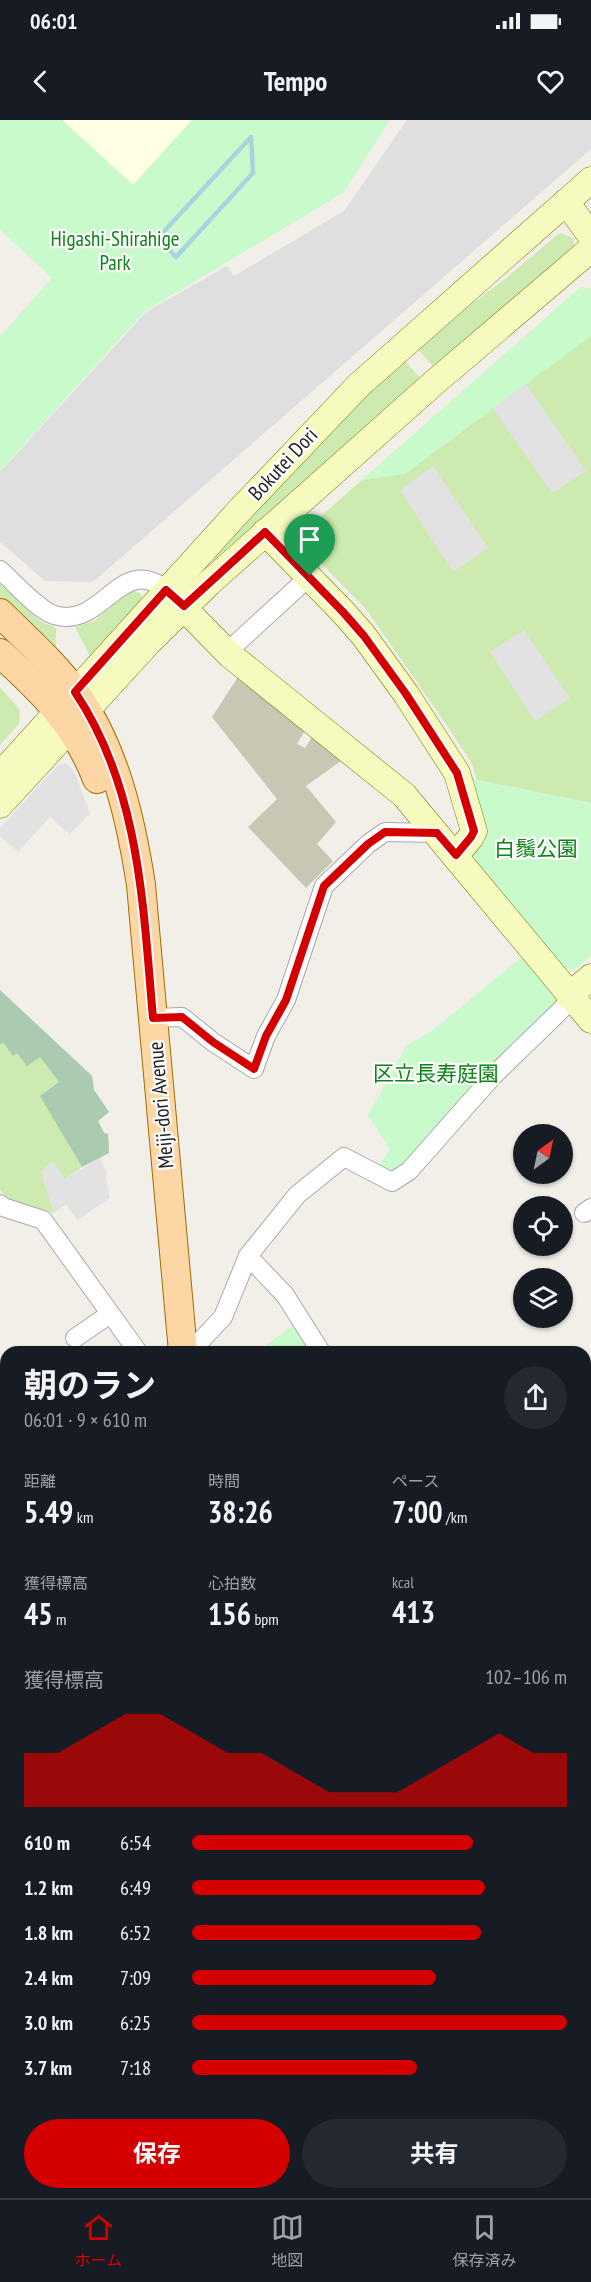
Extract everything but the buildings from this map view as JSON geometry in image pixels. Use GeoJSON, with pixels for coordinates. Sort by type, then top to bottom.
{"type":"FeatureCollection","features":[{"type":"Feature","properties":{"kind":"main road","name":"Bokutei Dori"},"geometry":{"type":"LineString","coordinates":[[0,805],[73,710],[175,598],[358,385],[591,180]]}},
{"type":"Feature","properties":{"kind":"main road"},"geometry":{"type":"LineString","coordinates":[[566,202],[591,236]]}},
{"type":"Feature","properties":{"kind":"main road","name":"Bokutei Dori"},"geometry":{"type":"LineString","coordinates":[[175,598],[265,532],[435,382],[591,249]]}},
{"type":"Feature","properties":{"kind":"main road"},"geometry":{"type":"LineString","coordinates":[[265,532],[343,612],[380,658],[457,773],[474,831],[456,855]]}},
{"type":"Feature","properties":{"kind":"main road"},"geometry":{"type":"LineString","coordinates":[[175,598],[227,652],[380,773],[404,795],[591,1020]]}},
{"type":"Feature","properties":{"kind":"main road","name":"Meiji-dori Avenue"},"geometry":{"type":"LineString","coordinates":[[0,614],[53,667],[73,710],[109,812],[120,864],[138,1030],[165,1346]]}},
{"type":"Feature","properties":{"kind":"main road","name":"Meiji-dori Avenue"},"geometry":{"type":"LineString","coordinates":[[0,653],[36,686],[73,710],[117,777],[133,836],[141,885],[182,1346]]}},
{"type":"Feature","properties":{"kind":"main road","name":"Bokutei Dori"},"geometry":{"type":"LineString","coordinates":[[0,775],[73,710]]}},
{"type":"Feature","properties":{"kind":"main road"},"geometry":{"type":"LineString","coordinates":[[569,996],[591,977]]}},
{"type":"Feature","properties":{"kind":"street"},"geometry":{"type":"LineString","coordinates":[[0,570],[41,607],[62,616],[75,616],[88,612],[122,585],[134,579],[150,580],[175,598]]}},
{"type":"Feature","properties":{"kind":"street"},"geometry":{"type":"LineString","coordinates":[[227,652],[310,576]]}},
{"type":"Feature","properties":{"kind":"street"},"geometry":{"type":"LineString","coordinates":[[153,1018],[182,1017],[213,1042],[254,1069],[266,1036],[286,1000],[324,886],[368,844],[385,832],[437,833]]}},
{"type":"Feature","properties":{"kind":"street"},"geometry":{"type":"LineString","coordinates":[[196,1346],[223,1317],[248,1256],[297,1195],[344,1157],[392,1182],[408,1171],[493,1076],[564,1007],[569,996]]}},
{"type":"Feature","properties":{"kind":"street"},"geometry":{"type":"LineString","coordinates":[[0,1204],[43,1220],[134,1346]]}},
{"type":"Feature","properties":{"kind":"street"},"geometry":{"type":"LineString","coordinates":[[248,1256],[285,1295],[317,1346]]}},
{"type":"Feature","properties":{"kind":"street"},"geometry":{"type":"LineString","coordinates":[[75,1338],[110,1314]]}},
{"type":"Feature","properties":{"kind":"shaded area"},"geometry":{"type":"Polygon","coordinates":[[[62,120],[192,120],[133,185],[62,120]]]}},
{"type":"Feature","properties":{"kind":"shaded area"},"geometry":{"type":"Polygon","coordinates":[[[407,120],[591,120],[591,149],[93,582],[45,581],[0,542],[0,472],[146,312],[227,266],[234,276],[344,211],[407,120]]]}},
{"type":"Feature","properties":{"kind":"shaded area"},"geometry":{"type":"Polygon","coordinates":[[[526,384],[586,471],[552,493],[493,409],[526,384]]]}},
{"type":"Feature","properties":{"kind":"shaded area"},"geometry":{"type":"Polygon","coordinates":[[[433,466],[488,548],[453,572],[400,490],[433,466]]]}},
{"type":"Feature","properties":{"kind":"shaded area"},"geometry":{"type":"Polygon","coordinates":[[[524,630],[570,698],[535,721],[490,652],[524,630]]]}},
{"type":"Feature","properties":{"kind":"shaded area"},"geometry":{"type":"Polygon","coordinates":[[[238,677],[306,729],[297,744],[305,748],[314,734],[345,758],[306,786],[336,822],[317,844],[333,861],[306,888],[248,827],[277,799],[212,717],[238,677]]]}},
{"type":"Feature","properties":{"kind":"shaded area"},"geometry":{"type":"Polygon","coordinates":[[[66,763],[75,773],[90,814],[69,834],[50,817],[18,852],[0,836],[0,828],[58,765],[66,763]]]}},
{"type":"Feature","properties":{"kind":"shaded area"},"geometry":{"type":"Polygon","coordinates":[[[0,990],[92,1076],[94,1090],[109,1112],[98,1121],[104,1133],[108,1134],[109,1153],[82,1167],[40,1096],[59,1082],[40,1057],[27,1066],[17,1053],[13,1056],[3,1042],[0,1045],[0,990]]]}},
{"type":"Feature","properties":{"kind":"shaded area"},"geometry":{"type":"Polygon","coordinates":[[[100,1158],[107,1173],[105,1176],[110,1198],[77,1220],[66,1204],[54,1213],[41,1171],[53,1161],[65,1179],[100,1158]]]}},
{"type":"Feature","properties":{"kind":"green space","name":"Higashi-Shirahige Park"},"geometry":{"type":"Polygon","coordinates":[[[0,120],[62,120],[133,185],[192,120],[390,120],[343,193],[145,311],[0,471],[0,336],[52,278],[0,230],[0,120]]]}},
{"type":"Feature","properties":{"kind":"green space"},"geometry":{"type":"Polygon","coordinates":[[[561,233],[573,238],[572,249],[435,369],[417,348],[444,324],[504,280],[561,233]]]}},
{"type":"Feature","properties":{"kind":"green space"},"geometry":{"type":"Polygon","coordinates":[[[581,287],[591,289],[591,803],[477,780],[471,762],[366,609],[296,538],[581,287]]]}},
{"type":"Feature","properties":{"kind":"green space"},"geometry":{"type":"Polygon","coordinates":[[[581,287],[591,289],[591,336],[405,474],[362,480],[581,287]]]}},
{"type":"Feature","properties":{"kind":"green space"},"geometry":{"type":"Polygon","coordinates":[[[402,357],[420,378],[216,561],[211,557],[402,357]]]}},
{"type":"Feature","properties":{"kind":"green space"},"geometry":{"type":"Polygon","coordinates":[[[0,584],[40,621],[56,628],[56,651],[0,598],[0,584]]]}},
{"type":"Feature","properties":{"kind":"green space"},"geometry":{"type":"Polygon","coordinates":[[[132,590],[141,594],[143,600],[91,658],[75,627],[94,621],[132,590]]]}},
{"type":"Feature","properties":{"kind":"green space"},"geometry":{"type":"Polygon","coordinates":[[[0,687],[20,710],[19,724],[0,745],[0,687]]]}},
{"type":"Feature","properties":{"kind":"green space","name":"白鬚公園"},"geometry":{"type":"Polygon","coordinates":[[[467,778],[591,803],[591,955],[576,969],[561,969],[475,861],[467,778]]]}},
{"type":"Feature","properties":{"kind":"green space","name":"区立長寿庭園"},"geometry":{"type":"Polygon","coordinates":[[[523,956],[560,999],[401,1172],[390,1174],[378,1167],[390,1149],[368,1115],[407,1045],[429,1033],[523,956]]]}},
{"type":"Feature","properties":{"kind":"green space"},"geometry":{"type":"Polygon","coordinates":[[[0,990],[92,1076],[94,1090],[109,1112],[98,1121],[104,1133],[108,1134],[109,1153],[89,1162],[65,1179],[41,1171],[54,1213],[9,1199],[0,1190],[0,990]]]}},
{"type":"Feature","properties":{"kind":"green space"},"geometry":{"type":"Polygon","coordinates":[[[299,1321],[313,1346],[265,1346],[299,1321]]]}},
{"type":"Feature","properties":{"kind":"waterway"},"geometry":{"type":"LineString","coordinates":[[251,137],[253,173],[176,257],[158,238],[251,137]]}},
{"type":"Feature","properties":{"kind":"route"},"geometry":{"type":"LineString","coordinates":[[265,532],[310,576],[364,636],[406,694],[457,773],[474,831],[456,855],[437,833],[385,832],[368,844],[324,886],[286,1000],[266,1036],[254,1069],[213,1042],[182,1017],[153,1018],[141,885],[133,836],[117,777],[87,710],[75,692],[166,590],[184,606],[265,532]]}}]}
